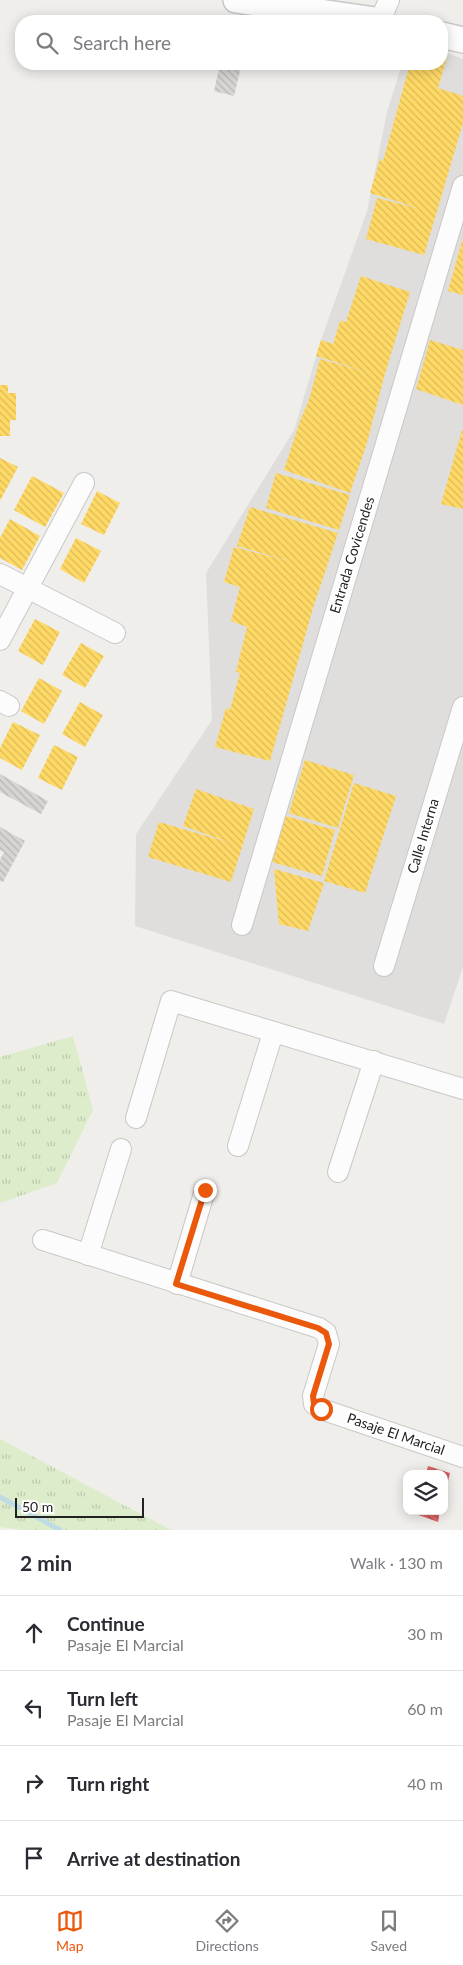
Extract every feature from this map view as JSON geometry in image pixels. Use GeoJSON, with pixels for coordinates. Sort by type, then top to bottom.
{"type":"FeatureCollection","features":[{"type":"Feature","properties":{"kind":"street"},"geometry":{"type":"LineString","coordinates":[[236,0],[340,15]]}},
{"type":"Feature","properties":{"kind":"street"},"geometry":{"type":"LineString","coordinates":[[383,15],[389,0]]}},
{"type":"Feature","properties":{"kind":"street"},"geometry":{"type":"LineString","coordinates":[[448,36],[463,40]]}},
{"type":"Feature","properties":{"kind":"street","name":"Entrada Covicendes"},"geometry":{"type":"LineString","coordinates":[[242,925],[457,223],[463,186]]}},
{"type":"Feature","properties":{"kind":"street"},"geometry":{"type":"LineString","coordinates":[[0,640],[84,482]]}},
{"type":"Feature","properties":{"kind":"street"},"geometry":{"type":"LineString","coordinates":[[0,574],[115,633]]}},
{"type":"Feature","properties":{"kind":"street","name":"Calle Interna"},"geometry":{"type":"LineString","coordinates":[[384,966],[463,707]]}},
{"type":"Feature","properties":{"kind":"street"},"geometry":{"type":"LineString","coordinates":[[136,1118],[171,1001],[463,1089]]}},
{"type":"Feature","properties":{"kind":"street"},"geometry":{"type":"LineString","coordinates":[[238,1146],[273,1033]]}},
{"type":"Feature","properties":{"kind":"street"},"geometry":{"type":"LineString","coordinates":[[338,1172],[374,1062]]}},
{"type":"Feature","properties":{"kind":"street"},"geometry":{"type":"LineString","coordinates":[[88,1255],[121,1149]]}},
{"type":"Feature","properties":{"kind":"street"},"geometry":{"type":"LineString","coordinates":[[176,1284],[205,1190]]}},
{"type":"Feature","properties":{"kind":"street","name":"Pasaje El Marcial"},"geometry":{"type":"LineString","coordinates":[[42,1240],[318,1328],[326,1333],[329,1344],[313,1396],[314,1404],[321,1409],[463,1457]]}},
{"type":"Feature","properties":{"kind":"shaded area"},"geometry":{"type":"Polygon","coordinates":[[[448,53],[463,59],[463,967],[444,1024],[135,926],[136,834],[212,720],[206,573],[294,430],[321,340],[367,211],[387,112],[400,70],[448,70],[448,53]]]}},
{"type":"Feature","properties":{"kind":"green space"},"geometry":{"type":"Polygon","coordinates":[[[73,1036],[93,1110],[57,1183],[0,1203],[0,1057],[73,1036]]]}},
{"type":"Feature","properties":{"kind":"green space"},"geometry":{"type":"Polygon","coordinates":[[[0,1439],[171,1530],[23,1530],[0,1527],[0,1439]]]}},
{"type":"Feature","properties":{"kind":"building: Homes"},"geometry":{"type":"Polygon","coordinates":[[[408,70],[443,70],[438,88],[463,96],[463,123],[424,255],[366,239],[377,198],[421,209],[370,193],[380,159],[383,161],[408,70]]]}},
{"type":"Feature","properties":{"kind":"building: Homes"},"geometry":{"type":"Polygon","coordinates":[[[463,241],[463,295],[448,291],[463,241]]]}},
{"type":"Feature","properties":{"kind":"building: Homes"},"geometry":{"type":"Polygon","coordinates":[[[361,276],[410,292],[384,377],[367,443],[350,493],[284,470],[309,400],[320,359],[364,371],[316,356],[321,340],[333,344],[340,321],[346,322],[361,276]]]}},
{"type":"Feature","properties":{"kind":"building: Homes"},"geometry":{"type":"Polygon","coordinates":[[[430,340],[463,350],[463,405],[416,389],[430,340]]]}},
{"type":"Feature","properties":{"kind":"building: Homes"},"geometry":{"type":"Polygon","coordinates":[[[0,385],[8,385],[8,393],[16,393],[16,420],[10,420],[10,436],[0,436],[0,385]]]}},
{"type":"Feature","properties":{"kind":"building: Homes"},"geometry":{"type":"Polygon","coordinates":[[[463,430],[463,509],[441,504],[463,430]]]}},
{"type":"Feature","properties":{"kind":"building: Homes"},"geometry":{"type":"Polygon","coordinates":[[[0,458],[18,467],[0,501],[0,458]]]}},
{"type":"Feature","properties":{"kind":"building: Homes"},"geometry":{"type":"Polygon","coordinates":[[[276,473],[350,495],[339,530],[266,508],[276,473]]]}},
{"type":"Feature","properties":{"kind":"building: Homes"},"geometry":{"type":"Polygon","coordinates":[[[32,476],[64,493],[45,527],[14,510],[32,476]]]}},
{"type":"Feature","properties":{"kind":"building: Homes"},"geometry":{"type":"Polygon","coordinates":[[[97,491],[120,503],[104,535],[81,524],[97,491]]]}},
{"type":"Feature","properties":{"kind":"building: Homes"},"geometry":{"type":"Polygon","coordinates":[[[250,507],[338,533],[313,608],[270,761],[215,747],[226,708],[230,710],[240,673],[236,672],[247,627],[231,621],[240,587],[224,582],[234,547],[292,562],[237,546],[250,507]]]}},
{"type":"Feature","properties":{"kind":"building: Homes"},"geometry":{"type":"Polygon","coordinates":[[[10,519],[40,536],[22,570],[0,558],[0,538],[10,519]]]}},
{"type":"Feature","properties":{"kind":"building: Homes"},"geometry":{"type":"Polygon","coordinates":[[[76,538],[101,551],[84,583],[60,569],[76,538]]]}},
{"type":"Feature","properties":{"kind":"building: Homes"},"geometry":{"type":"Polygon","coordinates":[[[35,619],[60,632],[43,665],[18,651],[35,619]]]}},
{"type":"Feature","properties":{"kind":"building: Homes"},"geometry":{"type":"Polygon","coordinates":[[[81,643],[104,656],[85,688],[62,675],[81,643]]]}},
{"type":"Feature","properties":{"kind":"building: Homes"},"geometry":{"type":"Polygon","coordinates":[[[39,678],[62,691],[44,724],[21,711],[39,678]]]}},
{"type":"Feature","properties":{"kind":"building: Homes"},"geometry":{"type":"Polygon","coordinates":[[[80,702],[103,715],[85,747],[62,734],[80,702]]]}},
{"type":"Feature","properties":{"kind":"building: Homes"},"geometry":{"type":"Polygon","coordinates":[[[13,722],[40,735],[22,770],[0,758],[0,748],[13,722]]]}},
{"type":"Feature","properties":{"kind":"building: Homes"},"geometry":{"type":"Polygon","coordinates":[[[54,745],[78,757],[62,790],[38,778],[54,745]]]}},
{"type":"Feature","properties":{"kind":"building: Homes"},"geometry":{"type":"Polygon","coordinates":[[[305,760],[354,775],[338,828],[289,813],[305,760]]]}},
{"type":"Feature","properties":{"kind":"building: Homes"},"geometry":{"type":"Polygon","coordinates":[[[354,783],[396,796],[365,893],[324,881],[354,783]]]}},
{"type":"Feature","properties":{"kind":"building: Homes"},"geometry":{"type":"Polygon","coordinates":[[[196,789],[254,809],[231,882],[148,857],[159,822],[231,843],[183,826],[196,789]]]}},
{"type":"Feature","properties":{"kind":"building: Homes"},"geometry":{"type":"Polygon","coordinates":[[[286,816],[335,830],[322,876],[272,862],[286,816]]]}},
{"type":"Feature","properties":{"kind":"building: Homes"},"geometry":{"type":"Polygon","coordinates":[[[274,869],[324,883],[308,931],[279,924],[274,869]]]}},
{"type":"Feature","properties":{"kind":"building: Shops"},"geometry":{"type":"Polygon","coordinates":[[[428,1466],[441,1470],[427,1470],[428,1466]]]}},
{"type":"Feature","properties":{"kind":"building: Shops"},"geometry":{"type":"Polygon","coordinates":[[[419,1515],[439,1515],[438,1522],[419,1515]]]}},
{"type":"Feature","properties":{"kind":"building: Other"},"geometry":{"type":"Polygon","coordinates":[[[219,70],[240,70],[234,96],[214,91],[219,70]]]}},
{"type":"Feature","properties":{"kind":"building: Other"},"geometry":{"type":"Polygon","coordinates":[[[0,774],[48,801],[41,814],[0,792],[0,774]]]}},
{"type":"Feature","properties":{"kind":"building: Other"},"geometry":{"type":"Polygon","coordinates":[[[0,827],[25,841],[3,882],[0,881],[0,860],[4,852],[0,850],[0,827]]]}},
{"type":"Feature","properties":{"kind":"waterway"},"geometry":{"type":"LineString","coordinates":[[0,1497],[60,1530]]}},
{"type":"Feature","properties":{"kind":"route"},"geometry":{"type":"LineString","coordinates":[[205,1190],[176,1284],[318,1328],[326,1333],[329,1344],[313,1396],[314,1404],[321,1409]]}}]}
